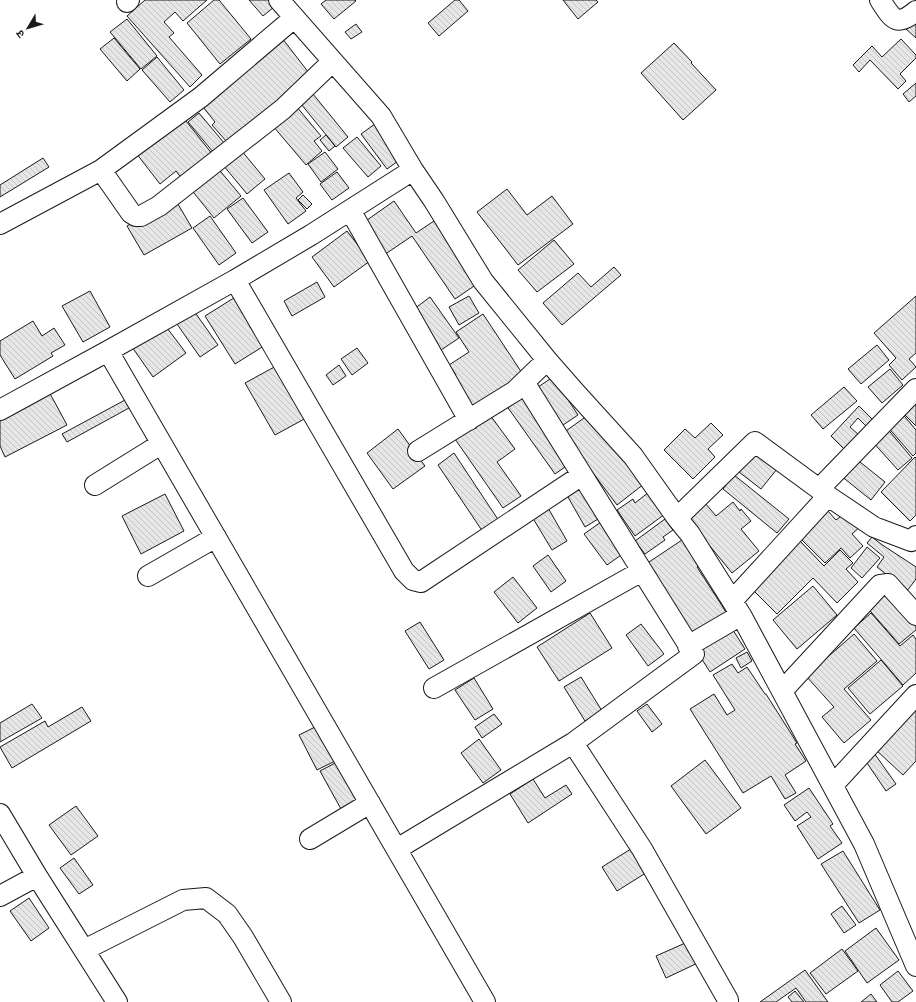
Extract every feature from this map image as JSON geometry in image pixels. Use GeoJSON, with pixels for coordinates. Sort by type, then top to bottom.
{"type":"FeatureCollection","features":[{"type":"Feature","properties":{"kind":"street"},"geometry":{"type":"LineString","coordinates":[[278,0],[381,116],[483,282],[547,360],[633,456],[690,534],[737,608],[864,844],[911,937],[916,966]]}},
{"type":"Feature","properties":{"kind":"street"},"geometry":{"type":"LineString","coordinates":[[880,0],[888,13],[895,19],[901,20],[908,18],[916,11]]}},
{"type":"Feature","properties":{"kind":"street"},"geometry":{"type":"LineString","coordinates":[[0,224],[101,170],[201,97],[294,18]]}},
{"type":"Feature","properties":{"kind":"street"},"geometry":{"type":"LineString","coordinates":[[101,170],[131,212],[136,216],[141,216],[159,206],[284,109],[332,62]]}},
{"type":"Feature","properties":{"kind":"street"},"geometry":{"type":"LineString","coordinates":[[0,410],[235,280],[311,235],[413,170]]}},
{"type":"Feature","properties":{"kind":"street"},"geometry":{"type":"LineString","coordinates":[[350,210],[469,420]]}},
{"type":"Feature","properties":{"kind":"street"},"geometry":{"type":"LineString","coordinates":[[235,280],[404,571],[413,580],[421,582],[582,474]]}},
{"type":"Feature","properties":{"kind":"street"},"geometry":{"type":"LineString","coordinates":[[108,351],[485,1002]]}},
{"type":"Feature","properties":{"kind":"street"},"geometry":{"type":"LineString","coordinates":[[418,451],[515,391],[547,360]]}},
{"type":"Feature","properties":{"kind":"street"},"geometry":{"type":"LineString","coordinates":[[397,849],[573,742],[694,654],[524,382]]}},
{"type":"Feature","properties":{"kind":"street"},"geometry":{"type":"LineString","coordinates":[[688,646],[737,608],[823,493],[916,389]]}},
{"type":"Feature","properties":{"kind":"street"},"geometry":{"type":"LineString","coordinates":[[677,518],[755,442],[823,493],[874,527],[911,541],[916,536]]}},
{"type":"Feature","properties":{"kind":"street"},"geometry":{"type":"LineString","coordinates":[[95,485],[161,444]]}},
{"type":"Feature","properties":{"kind":"street"},"geometry":{"type":"LineString","coordinates":[[148,576],[216,537]]}},
{"type":"Feature","properties":{"kind":"street"},"geometry":{"type":"LineString","coordinates":[[434,688],[642,571]]}},
{"type":"Feature","properties":{"kind":"street"},"geometry":{"type":"LineString","coordinates":[[782,691],[880,586],[888,584],[916,615]]}},
{"type":"Feature","properties":{"kind":"street"},"geometry":{"type":"LineString","coordinates":[[833,785],[916,695]]}},
{"type":"Feature","properties":{"kind":"street"},"geometry":{"type":"LineString","coordinates":[[573,742],[642,849],[728,1002]]}},
{"type":"Feature","properties":{"kind":"street"},"geometry":{"type":"LineString","coordinates":[[310,839],[370,803]]}},
{"type":"Feature","properties":{"kind":"street"},"geometry":{"type":"LineString","coordinates":[[0,814],[37,876],[117,1002]]}},
{"type":"Feature","properties":{"kind":"street"},"geometry":{"type":"LineString","coordinates":[[0,896],[37,876]]}},
{"type":"Feature","properties":{"kind":"street"},"geometry":{"type":"LineString","coordinates":[[84,950],[183,900],[206,898],[227,914],[243,937],[281,1002]]}},
{"type":"Feature","properties":{"kind":"building"},"geometry":{"type":"Polygon","coordinates":[[[145,0],[207,0],[183,21],[175,12],[164,22],[174,33],[169,37],[202,75],[190,87],[127,16],[145,0]]]}},
{"type":"Feature","properties":{"kind":"building"},"geometry":{"type":"Polygon","coordinates":[[[214,0],[219,0],[251,39],[220,64],[187,23],[214,0]]]}},
{"type":"Feature","properties":{"kind":"building"},"geometry":{"type":"Polygon","coordinates":[[[249,0],[276,0],[279,3],[263,16],[249,0]]]}},
{"type":"Feature","properties":{"kind":"building"},"geometry":{"type":"Polygon","coordinates":[[[326,0],[356,1],[334,19],[321,4],[326,0]]]}},
{"type":"Feature","properties":{"kind":"building"},"geometry":{"type":"Polygon","coordinates":[[[455,0],[459,0],[468,11],[439,36],[428,23],[455,0]]]}},
{"type":"Feature","properties":{"kind":"building"},"geometry":{"type":"Polygon","coordinates":[[[563,0],[596,0],[598,2],[578,19],[563,0]]]}},
{"type":"Feature","properties":{"kind":"building"},"geometry":{"type":"Polygon","coordinates":[[[916,18],[916,38],[906,29],[916,18]]]}},
{"type":"Feature","properties":{"kind":"building"},"geometry":{"type":"Polygon","coordinates":[[[127,19],[157,56],[141,69],[110,32],[127,19]]]}},
{"type":"Feature","properties":{"kind":"building"},"geometry":{"type":"Polygon","coordinates":[[[356,24],[362,32],[351,39],[345,32],[356,24]]]}},
{"type":"Feature","properties":{"kind":"building"},"geometry":{"type":"Polygon","coordinates":[[[114,38],[140,69],[127,81],[100,49],[114,38]]]}},
{"type":"Feature","properties":{"kind":"building"},"geometry":{"type":"Polygon","coordinates":[[[282,38],[312,77],[227,142],[212,125],[215,122],[199,102],[282,38]]]}},
{"type":"Feature","properties":{"kind":"building"},"geometry":{"type":"Polygon","coordinates":[[[901,39],[916,55],[916,58],[900,74],[906,81],[898,89],[870,60],[859,72],[853,65],[872,46],[882,57],[901,39]]]}},
{"type":"Feature","properties":{"kind":"building"},"geometry":{"type":"Polygon","coordinates":[[[674,43],[716,90],[683,120],[641,73],[674,43]]]}},
{"type":"Feature","properties":{"kind":"building"},"geometry":{"type":"Polygon","coordinates":[[[157,57],[184,90],[170,102],[142,70],[157,57]]]}},
{"type":"Feature","properties":{"kind":"building"},"geometry":{"type":"Polygon","coordinates":[[[916,83],[916,96],[909,102],[903,94],[916,83]]]}},
{"type":"Feature","properties":{"kind":"building"},"geometry":{"type":"Polygon","coordinates":[[[313,94],[348,137],[336,147],[301,104],[313,94]]]}},
{"type":"Feature","properties":{"kind":"building"},"geometry":{"type":"Polygon","coordinates":[[[296,106],[321,136],[314,141],[322,151],[306,165],[273,126],[296,106]]]}},
{"type":"Feature","properties":{"kind":"building"},"geometry":{"type":"Polygon","coordinates":[[[199,113],[225,144],[214,153],[188,122],[199,113]]]}},
{"type":"Feature","properties":{"kind":"building"},"geometry":{"type":"Polygon","coordinates":[[[182,116],[213,155],[182,179],[176,171],[160,184],[136,153],[182,116]]]}},
{"type":"Feature","properties":{"kind":"building"},"geometry":{"type":"Polygon","coordinates":[[[379,121],[405,156],[387,169],[361,134],[379,121]]]}},
{"type":"Feature","properties":{"kind":"building"},"geometry":{"type":"Polygon","coordinates":[[[326,135],[335,146],[329,151],[320,140],[326,135]]]}},
{"type":"Feature","properties":{"kind":"building"},"geometry":{"type":"Polygon","coordinates":[[[357,137],[381,166],[368,177],[343,148],[357,137]]]}},
{"type":"Feature","properties":{"kind":"building"},"geometry":{"type":"Polygon","coordinates":[[[241,150],[265,179],[247,194],[223,165],[241,150]]]}},
{"type":"Feature","properties":{"kind":"building"},"geometry":{"type":"Polygon","coordinates":[[[325,152],[338,169],[321,182],[308,164],[325,152]]]}},
{"type":"Feature","properties":{"kind":"building"},"geometry":{"type":"Polygon","coordinates":[[[43,158],[49,167],[0,197],[0,185],[43,158]]]}},
{"type":"Feature","properties":{"kind":"building"},"geometry":{"type":"Polygon","coordinates":[[[216,166],[241,196],[214,218],[190,188],[216,166]]]}},
{"type":"Feature","properties":{"kind":"building"},"geometry":{"type":"Polygon","coordinates":[[[337,172],[349,188],[332,200],[320,184],[337,172]]]}},
{"type":"Feature","properties":{"kind":"building"},"geometry":{"type":"Polygon","coordinates":[[[289,173],[303,192],[296,198],[306,211],[288,224],[264,190],[289,173]]]}},
{"type":"Feature","properties":{"kind":"building"},"geometry":{"type":"Polygon","coordinates":[[[507,189],[527,215],[552,196],[573,224],[518,265],[477,212],[507,189]]]}},
{"type":"Feature","properties":{"kind":"building"},"geometry":{"type":"Polygon","coordinates":[[[303,195],[312,204],[307,209],[298,200],[303,195]]]}},
{"type":"Feature","properties":{"kind":"building"},"geometry":{"type":"Polygon","coordinates":[[[243,198],[268,232],[252,243],[227,209],[243,198]]]}},
{"type":"Feature","properties":{"kind":"building"},"geometry":{"type":"Polygon","coordinates":[[[175,199],[192,228],[144,255],[127,226],[175,199]]]}},
{"type":"Feature","properties":{"kind":"building"},"geometry":{"type":"Polygon","coordinates":[[[394,201],[416,233],[437,219],[480,282],[455,299],[412,236],[381,257],[360,225],[394,201]]]}},
{"type":"Feature","properties":{"kind":"building"},"geometry":{"type":"Polygon","coordinates":[[[210,216],[236,253],[219,265],[193,228],[210,216]]]}},
{"type":"Feature","properties":{"kind":"building"},"geometry":{"type":"Polygon","coordinates":[[[347,231],[370,261],[334,287],[312,257],[347,231]]]}},
{"type":"Feature","properties":{"kind":"building"},"geometry":{"type":"Polygon","coordinates":[[[554,240],[574,264],[537,292],[518,270],[554,240]]]}},
{"type":"Feature","properties":{"kind":"building"},"geometry":{"type":"Polygon","coordinates":[[[614,267],[621,275],[562,325],[543,303],[578,273],[591,287],[614,267]]]}},
{"type":"Feature","properties":{"kind":"building"},"geometry":{"type":"Polygon","coordinates":[[[317,282],[325,297],[292,316],[284,301],[317,282]]]}},
{"type":"Feature","properties":{"kind":"building"},"geometry":{"type":"Polygon","coordinates":[[[90,291],[110,327],[83,342],[62,306],[90,291]]]}},
{"type":"Feature","properties":{"kind":"building"},"geometry":{"type":"Polygon","coordinates":[[[237,296],[267,344],[235,364],[205,316],[237,296]]]}},
{"type":"Feature","properties":{"kind":"building"},"geometry":{"type":"Polygon","coordinates":[[[469,296],[479,313],[459,325],[449,307],[469,296]]]}},
{"type":"Feature","properties":{"kind":"building"},"geometry":{"type":"Polygon","coordinates":[[[916,296],[916,353],[909,359],[916,367],[902,380],[889,365],[896,358],[874,333],[916,296]]]}},
{"type":"Feature","properties":{"kind":"building"},"geometry":{"type":"Polygon","coordinates":[[[430,297],[459,338],[438,352],[410,312],[430,297]]]}},
{"type":"Feature","properties":{"kind":"building"},"geometry":{"type":"Polygon","coordinates":[[[194,311],[218,345],[200,357],[177,324],[194,311]]]}},
{"type":"Feature","properties":{"kind":"building"},"geometry":{"type":"Polygon","coordinates":[[[483,314],[524,376],[471,411],[450,379],[456,375],[449,365],[469,352],[456,332],[483,314]]]}},
{"type":"Feature","properties":{"kind":"building"},"geometry":{"type":"Polygon","coordinates":[[[33,321],[42,336],[54,328],[65,345],[51,353],[53,356],[15,379],[0,355],[0,341],[33,321]]]}},
{"type":"Feature","properties":{"kind":"building"},"geometry":{"type":"Polygon","coordinates":[[[164,324],[186,353],[153,377],[132,347],[164,324]]]}},
{"type":"Feature","properties":{"kind":"building"},"geometry":{"type":"Polygon","coordinates":[[[877,345],[889,360],[861,384],[848,369],[877,345]]]}},
{"type":"Feature","properties":{"kind":"building"},"geometry":{"type":"Polygon","coordinates":[[[357,348],[368,363],[352,375],[341,359],[357,348]]]}},
{"type":"Feature","properties":{"kind":"building"},"geometry":{"type":"Polygon","coordinates":[[[278,365],[308,417],[275,435],[245,383],[278,365]]]}},
{"type":"Feature","properties":{"kind":"building"},"geometry":{"type":"Polygon","coordinates":[[[339,365],[346,376],[333,385],[326,375],[339,365]]]}},
{"type":"Feature","properties":{"kind":"building"},"geometry":{"type":"Polygon","coordinates":[[[890,369],[903,385],[882,403],[868,387],[890,369]]]}},
{"type":"Feature","properties":{"kind":"building"},"geometry":{"type":"Polygon","coordinates":[[[553,377],[578,415],[563,425],[538,387],[553,377]]]}},
{"type":"Feature","properties":{"kind":"building"},"geometry":{"type":"Polygon","coordinates":[[[844,387],[857,401],[823,429],[811,415],[844,387]]]}},
{"type":"Feature","properties":{"kind":"building"},"geometry":{"type":"Polygon","coordinates":[[[47,388],[67,425],[5,457],[0,446],[0,412],[47,388]]]}},
{"type":"Feature","properties":{"kind":"building"},"geometry":{"type":"Polygon","coordinates":[[[523,393],[572,462],[555,474],[506,405],[523,393]]]}},
{"type":"Feature","properties":{"kind":"building"},"geometry":{"type":"Polygon","coordinates":[[[125,400],[129,408],[67,442],[62,434],[125,400]]]}},
{"type":"Feature","properties":{"kind":"building"},"geometry":{"type":"Polygon","coordinates":[[[916,401],[916,426],[903,413],[916,401]]]}},
{"type":"Feature","properties":{"kind":"building"},"geometry":{"type":"Polygon","coordinates":[[[859,406],[873,420],[866,426],[858,418],[850,427],[860,436],[846,451],[831,436],[859,406]]]}},
{"type":"Feature","properties":{"kind":"building"},"geometry":{"type":"Polygon","coordinates":[[[901,412],[916,430],[916,453],[913,456],[886,425],[901,412]]]}},
{"type":"Feature","properties":{"kind":"building"},"geometry":{"type":"Polygon","coordinates":[[[591,413],[644,484],[617,505],[563,433],[591,413]]]}},
{"type":"Feature","properties":{"kind":"building"},"geometry":{"type":"Polygon","coordinates":[[[490,415],[515,449],[497,462],[521,496],[503,508],[455,439],[490,415]]]}},
{"type":"Feature","properties":{"kind":"building"},"geometry":{"type":"Polygon","coordinates":[[[711,423],[723,435],[708,449],[715,457],[693,479],[664,450],[685,429],[695,438],[711,423]]]}},
{"type":"Feature","properties":{"kind":"building"},"geometry":{"type":"Polygon","coordinates":[[[885,426],[912,458],[898,470],[870,439],[885,426]]]}},
{"type":"Feature","properties":{"kind":"building"},"geometry":{"type":"Polygon","coordinates":[[[398,429],[425,466],[393,489],[367,453],[398,429]]]}},
{"type":"Feature","properties":{"kind":"building"},"geometry":{"type":"Polygon","coordinates":[[[755,451],[777,469],[761,489],[739,472],[755,451]]]}},
{"type":"Feature","properties":{"kind":"building"},"geometry":{"type":"Polygon","coordinates":[[[454,453],[499,521],[483,532],[438,465],[454,453]]]}},
{"type":"Feature","properties":{"kind":"building"},"geometry":{"type":"Polygon","coordinates":[[[915,457],[916,515],[910,521],[881,492],[915,457]]]}},
{"type":"Feature","properties":{"kind":"building"},"geometry":{"type":"Polygon","coordinates":[[[855,458],[885,482],[871,500],[840,475],[855,458]]]}},
{"type":"Feature","properties":{"kind":"building"},"geometry":{"type":"Polygon","coordinates":[[[734,475],[789,519],[777,533],[723,489],[734,475]]]}},
{"type":"Feature","properties":{"kind":"building"},"geometry":{"type":"Polygon","coordinates":[[[581,479],[603,516],[585,527],[564,490],[581,479]]]}},
{"type":"Feature","properties":{"kind":"building"},"geometry":{"type":"Polygon","coordinates":[[[649,492],[665,514],[635,536],[617,510],[633,499],[635,503],[649,492]]]}},
{"type":"Feature","properties":{"kind":"building"},"geometry":{"type":"Polygon","coordinates":[[[165,494],[184,531],[141,554],[122,516],[165,494]]]}},
{"type":"Feature","properties":{"kind":"building"},"geometry":{"type":"Polygon","coordinates":[[[733,502],[751,521],[741,529],[759,551],[732,573],[687,518],[705,503],[716,516],[733,502]]]}},
{"type":"Feature","properties":{"kind":"building"},"geometry":{"type":"Polygon","coordinates":[[[547,506],[567,541],[552,550],[531,515],[547,506]]]}},
{"type":"Feature","properties":{"kind":"building"},"geometry":{"type":"Polygon","coordinates":[[[827,510],[836,520],[845,513],[862,525],[852,534],[863,546],[850,558],[841,548],[825,563],[801,539],[814,527],[812,525],[827,510]]]}},
{"type":"Feature","properties":{"kind":"building"},"geometry":{"type":"Polygon","coordinates":[[[665,519],[673,530],[663,537],[665,540],[645,554],[635,541],[665,519]]]}},
{"type":"Feature","properties":{"kind":"building"},"geometry":{"type":"Polygon","coordinates":[[[601,522],[624,553],[607,565],[584,534],[601,522]]]}},
{"type":"Feature","properties":{"kind":"building"},"geometry":{"type":"Polygon","coordinates":[[[872,537],[916,567],[916,579],[907,591],[877,567],[884,557],[867,543],[872,537]]]}},
{"type":"Feature","properties":{"kind":"building"},"geometry":{"type":"Polygon","coordinates":[[[682,540],[699,566],[697,567],[726,612],[691,634],[643,566],[682,540]]]}},
{"type":"Feature","properties":{"kind":"building"},"geometry":{"type":"Polygon","coordinates":[[[800,541],[824,566],[840,550],[853,563],[846,569],[858,582],[837,603],[813,578],[777,614],[751,588],[800,541]]]}},
{"type":"Feature","properties":{"kind":"building"},"geometry":{"type":"Polygon","coordinates":[[[867,547],[880,558],[862,578],[851,568],[867,547]]]}},
{"type":"Feature","properties":{"kind":"building"},"geometry":{"type":"Polygon","coordinates":[[[548,555],[566,581],[551,592],[533,566],[548,555]]]}},
{"type":"Feature","properties":{"kind":"building"},"geometry":{"type":"Polygon","coordinates":[[[513,577],[537,608],[518,623],[494,592],[513,577]]]}},
{"type":"Feature","properties":{"kind":"building"},"geometry":{"type":"Polygon","coordinates":[[[813,586],[837,615],[797,649],[773,620],[813,586]]]}},
{"type":"Feature","properties":{"kind":"building"},"geometry":{"type":"Polygon","coordinates":[[[888,586],[916,619],[916,630],[899,644],[865,605],[888,586]]]}},
{"type":"Feature","properties":{"kind":"building"},"geometry":{"type":"Polygon","coordinates":[[[590,613],[612,648],[559,681],[537,647],[590,613]]]}},
{"type":"Feature","properties":{"kind":"building"},"geometry":{"type":"Polygon","coordinates":[[[871,613],[900,646],[913,635],[916,639],[916,673],[903,685],[854,628],[871,613]]]}},
{"type":"Feature","properties":{"kind":"building"},"geometry":{"type":"Polygon","coordinates":[[[420,622],[444,660],[429,669],[405,631],[420,622]]]}},
{"type":"Feature","properties":{"kind":"building"},"geometry":{"type":"Polygon","coordinates":[[[641,624],[664,654],[648,666],[626,635],[641,624]]]}},
{"type":"Feature","properties":{"kind":"building"},"geometry":{"type":"Polygon","coordinates":[[[731,627],[745,649],[710,672],[696,650],[731,627]]]}},
{"type":"Feature","properties":{"kind":"building"},"geometry":{"type":"Polygon","coordinates":[[[854,634],[877,661],[844,689],[871,720],[844,743],[822,717],[834,707],[806,676],[854,634]]]}},
{"type":"Feature","properties":{"kind":"building"},"geometry":{"type":"Polygon","coordinates":[[[747,652],[752,661],[741,668],[736,658],[747,652]]]}},
{"type":"Feature","properties":{"kind":"building"},"geometry":{"type":"Polygon","coordinates":[[[881,660],[903,686],[870,714],[848,688],[881,660]]]}},
{"type":"Feature","properties":{"kind":"building"},"geometry":{"type":"Polygon","coordinates":[[[732,664],[738,673],[747,667],[797,743],[795,744],[806,761],[785,775],[796,793],[785,799],[771,776],[743,793],[690,709],[714,694],[727,715],[735,710],[713,675],[732,664]]]}},
{"type":"Feature","properties":{"kind":"building"},"geometry":{"type":"Polygon","coordinates":[[[581,677],[602,711],[585,721],[564,687],[581,677]]]}},
{"type":"Feature","properties":{"kind":"building"},"geometry":{"type":"Polygon","coordinates":[[[474,678],[493,709],[475,720],[455,690],[474,678]]]}},
{"type":"Feature","properties":{"kind":"building"},"geometry":{"type":"Polygon","coordinates":[[[32,704],[42,718],[0,742],[0,723],[32,704]]]}},
{"type":"Feature","properties":{"kind":"building"},"geometry":{"type":"Polygon","coordinates":[[[647,704],[662,724],[652,732],[637,711],[647,704]]]}},
{"type":"Feature","properties":{"kind":"building"},"geometry":{"type":"Polygon","coordinates":[[[82,707],[91,721],[12,768],[0,747],[45,721],[48,727],[82,707]]]}},
{"type":"Feature","properties":{"kind":"building"},"geometry":{"type":"Polygon","coordinates":[[[916,709],[916,761],[903,775],[875,749],[916,709]]]}},
{"type":"Feature","properties":{"kind":"building"},"geometry":{"type":"Polygon","coordinates":[[[494,714],[502,724],[482,738],[475,727],[494,714]]]}},
{"type":"Feature","properties":{"kind":"building"},"geometry":{"type":"Polygon","coordinates":[[[317,726],[335,761],[317,770],[299,735],[317,726]]]}},
{"type":"Feature","properties":{"kind":"building"},"geometry":{"type":"Polygon","coordinates":[[[479,739],[501,770],[483,783],[461,753],[479,739]]]}},
{"type":"Feature","properties":{"kind":"building"},"geometry":{"type":"Polygon","coordinates":[[[874,753],[896,784],[886,791],[865,760],[874,753]]]}},
{"type":"Feature","properties":{"kind":"building"},"geometry":{"type":"Polygon","coordinates":[[[705,760],[741,808],[706,834],[671,786],[705,760]]]}},
{"type":"Feature","properties":{"kind":"building"},"geometry":{"type":"Polygon","coordinates":[[[337,762],[357,800],[341,809],[320,771],[337,762]]]}},
{"type":"Feature","properties":{"kind":"building"},"geometry":{"type":"Polygon","coordinates":[[[533,779],[545,798],[566,785],[572,794],[528,823],[510,794],[533,779]]]}},
{"type":"Feature","properties":{"kind":"building"},"geometry":{"type":"Polygon","coordinates":[[[809,788],[833,824],[830,826],[842,843],[818,859],[797,826],[811,817],[807,812],[795,821],[784,805],[809,788]]]}},
{"type":"Feature","properties":{"kind":"building"},"geometry":{"type":"Polygon","coordinates":[[[76,806],[98,836],[71,855],[49,825],[76,806]]]}},
{"type":"Feature","properties":{"kind":"building"},"geometry":{"type":"Polygon","coordinates":[[[634,847],[649,871],[617,891],[602,867],[634,847]]]}},
{"type":"Feature","properties":{"kind":"building"},"geometry":{"type":"Polygon","coordinates":[[[843,851],[880,910],[859,923],[821,864],[843,851]]]}},
{"type":"Feature","properties":{"kind":"building"},"geometry":{"type":"Polygon","coordinates":[[[74,858],[93,885],[79,894],[60,868],[74,858]]]}},
{"type":"Feature","properties":{"kind":"building"},"geometry":{"type":"Polygon","coordinates":[[[29,898],[49,928],[31,941],[10,911],[29,898]]]}},
{"type":"Feature","properties":{"kind":"building"},"geometry":{"type":"Polygon","coordinates":[[[842,906],[856,925],[844,933],[831,914],[842,906]]]}},
{"type":"Feature","properties":{"kind":"building"},"geometry":{"type":"Polygon","coordinates":[[[876,928],[899,960],[867,983],[845,951],[876,928]]]}},
{"type":"Feature","properties":{"kind":"building"},"geometry":{"type":"Polygon","coordinates":[[[692,940],[702,961],[666,978],[656,956],[692,940]]]}},
{"type":"Feature","properties":{"kind":"building"},"geometry":{"type":"Polygon","coordinates":[[[842,949],[858,971],[826,994],[810,973],[842,949]]]}},
{"type":"Feature","properties":{"kind":"building"},"geometry":{"type":"Polygon","coordinates":[[[805,970],[828,1002],[806,1002],[796,988],[776,1002],[760,1002],[805,970]]]}},
{"type":"Feature","properties":{"kind":"building"},"geometry":{"type":"Polygon","coordinates":[[[898,971],[913,991],[898,1002],[892,1002],[880,985],[898,971]]]}},
{"type":"Feature","properties":{"kind":"building"},"geometry":{"type":"Polygon","coordinates":[[[795,991],[804,1002],[792,1002],[788,997],[795,991]]]}},
{"type":"Feature","properties":{"kind":"building"},"geometry":{"type":"Polygon","coordinates":[[[871,994],[877,1002],[861,1002],[871,994]]]}}]}
